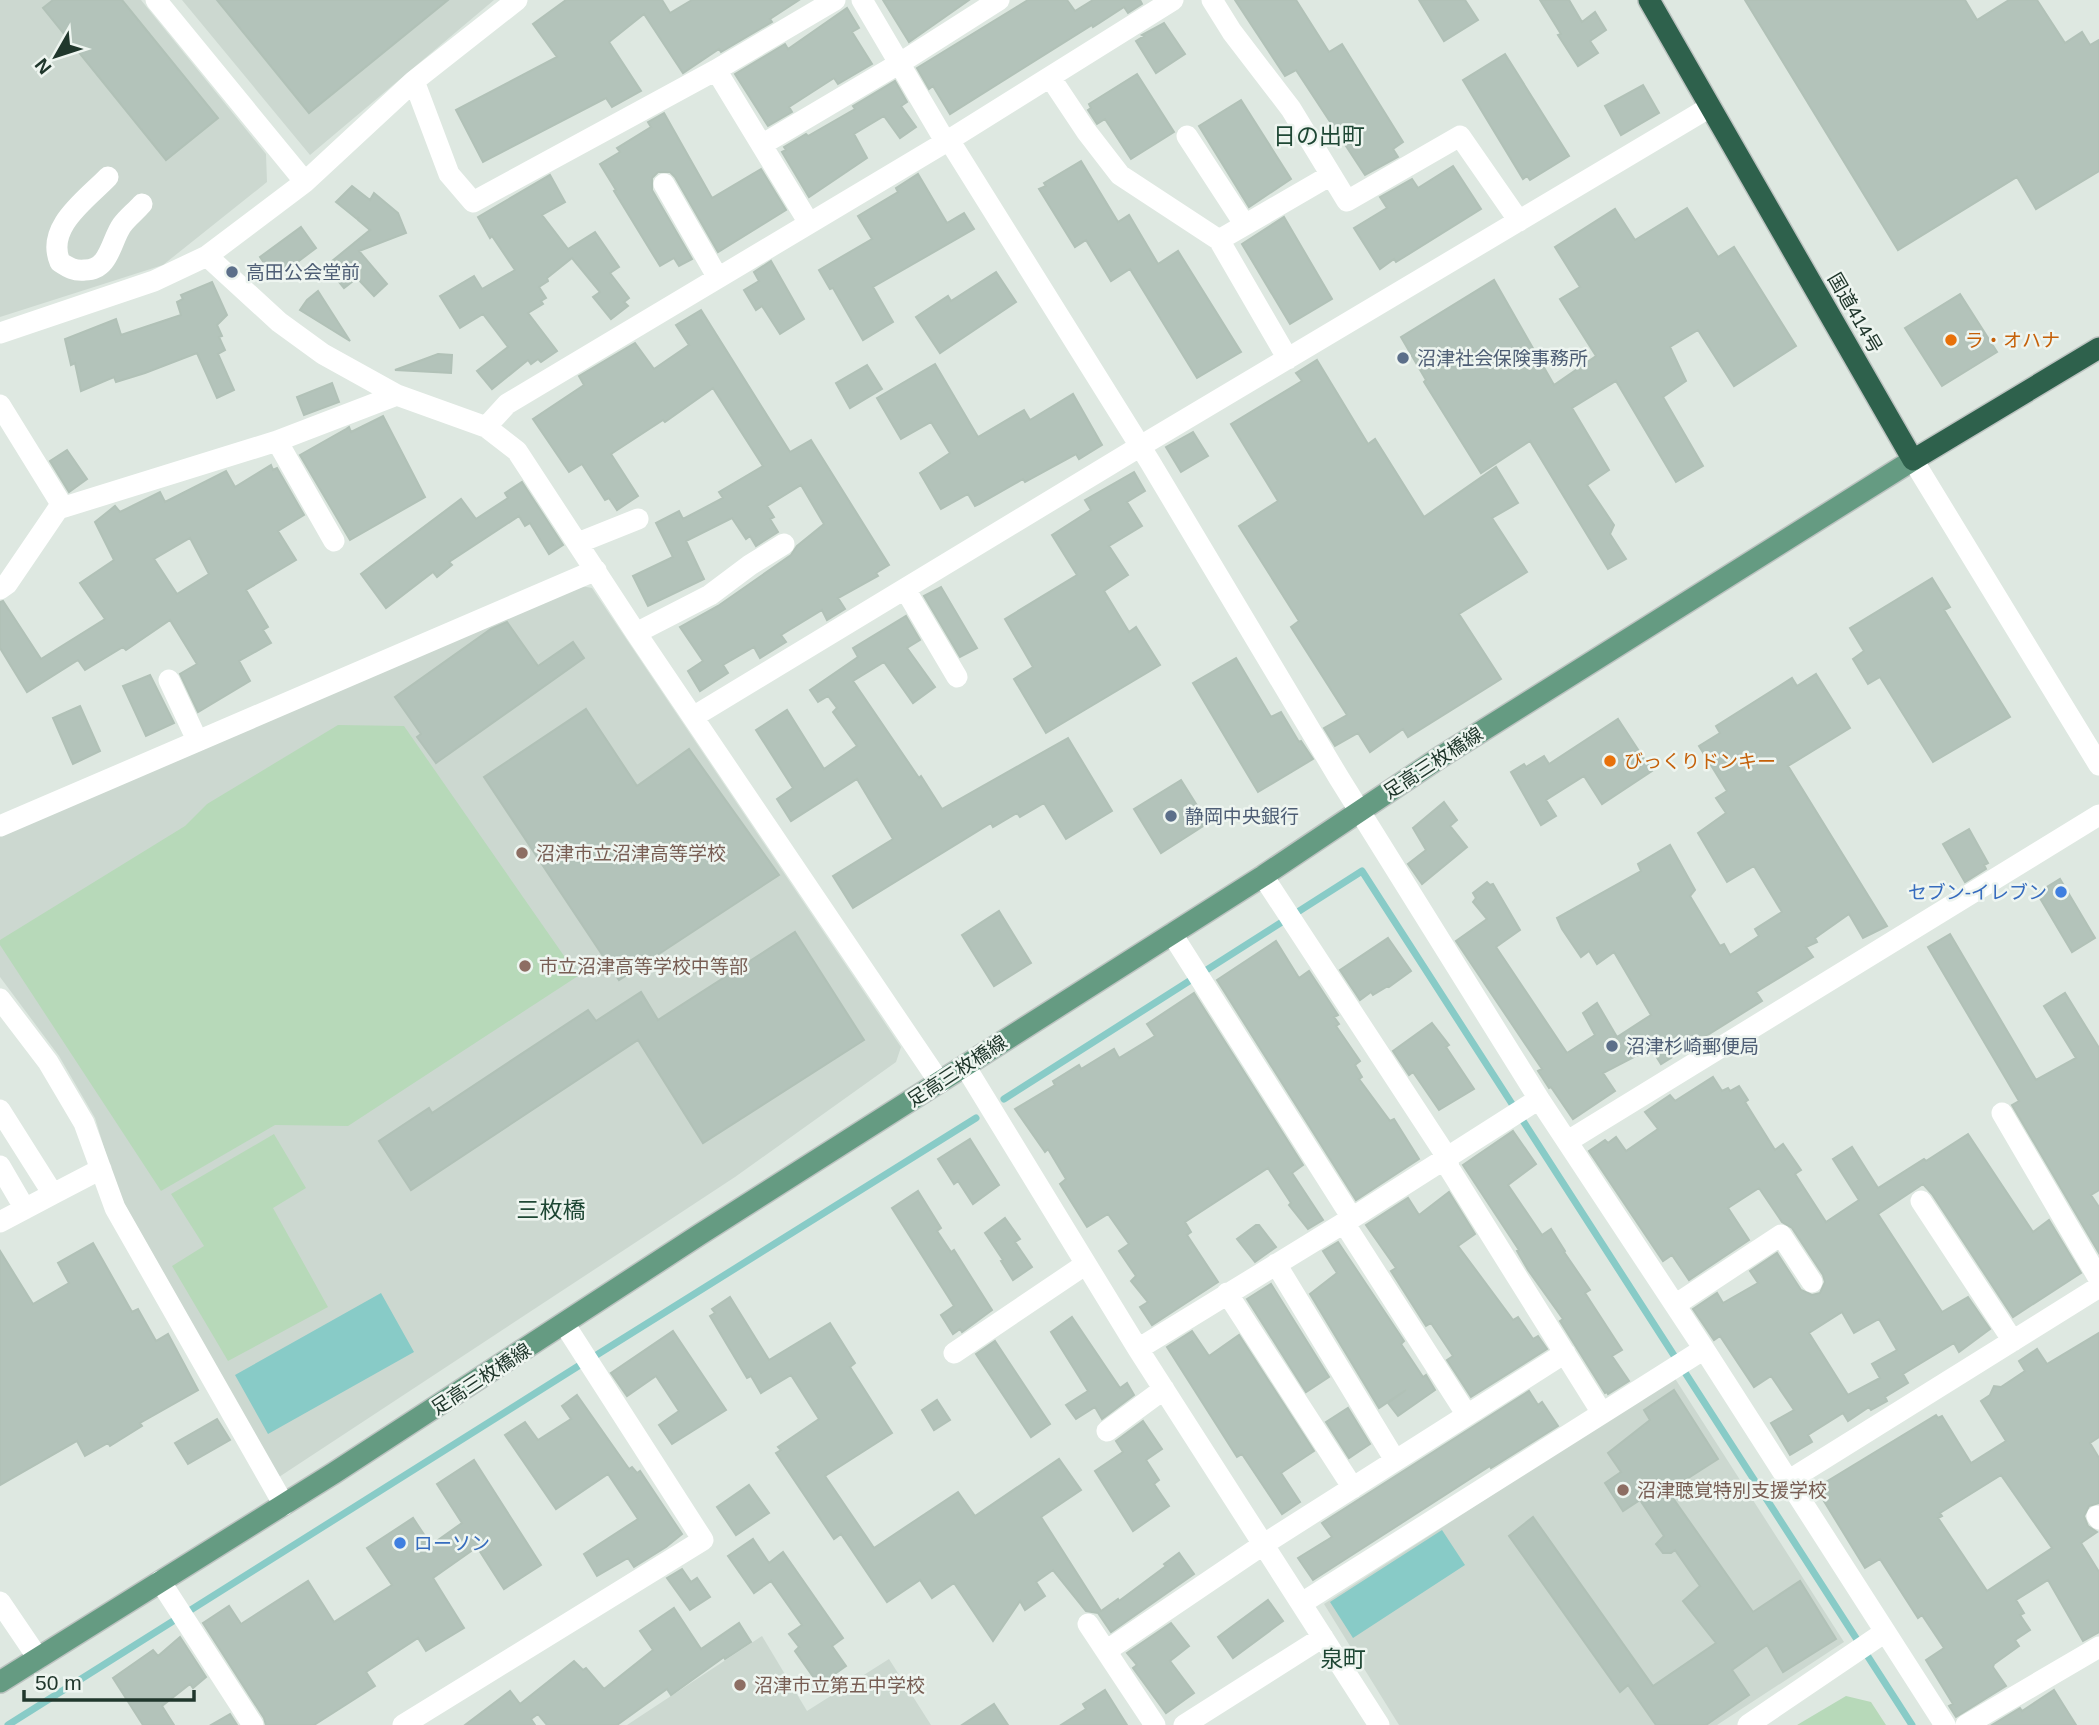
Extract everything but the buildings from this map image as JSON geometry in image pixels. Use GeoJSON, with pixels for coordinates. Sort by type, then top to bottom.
{"type":"FeatureCollection","features":[{"type":"Feature","properties":{"kind":"highway","name":"国道414号"},"geometry":{"type":"LineString","coordinates":[[1649,0],[1913,460]]}},
{"type":"Feature","properties":{"kind":"highway"},"geometry":{"type":"LineString","coordinates":[[1913,460],[2099,348]]}},
{"type":"Feature","properties":{"kind":"main road","name":"足高三枚橋線"},"geometry":{"type":"LineString","coordinates":[[0,1682],[565,1325],[699,1235],[1263,876],[1450,751],[1913,460]]}},
{"type":"Feature","properties":{"kind":"street"},"geometry":{"type":"LineString","coordinates":[[156,0],[305,183]]}},
{"type":"Feature","properties":{"kind":"street"},"geometry":{"type":"LineString","coordinates":[[0,333],[154,281],[207,256],[305,183],[414,81],[517,0]]}},
{"type":"Feature","properties":{"kind":"street"},"geometry":{"type":"LineString","coordinates":[[414,81],[449,174],[473,202],[716,70],[835,0]]}},
{"type":"Feature","properties":{"kind":"street"},"geometry":{"type":"LineString","coordinates":[[862,0],[1139,447],[1359,811],[1539,1099],[1704,1349],[1945,1725]]}},
{"type":"Feature","properties":{"kind":"street"},"geometry":{"type":"LineString","coordinates":[[762,145],[999,0]]}},
{"type":"Feature","properties":{"kind":"street"},"geometry":{"type":"LineString","coordinates":[[486,428],[507,404],[947,141],[1173,0]]}},
{"type":"Feature","properties":{"kind":"street"},"geometry":{"type":"LineString","coordinates":[[1212,0],[1232,32],[1291,109],[1347,201],[1460,136],[1519,221]]}},
{"type":"Feature","properties":{"kind":"street"},"geometry":{"type":"LineString","coordinates":[[716,70],[809,223]]}},
{"type":"Feature","properties":{"kind":"street"},"geometry":{"type":"LineString","coordinates":[[1049,77],[1120,175],[1219,240],[1287,359]]}},
{"type":"Feature","properties":{"kind":"street"},"geometry":{"type":"LineString","coordinates":[[693,717],[1139,447],[1710,107]]}},
{"type":"Feature","properties":{"kind":"street"},"geometry":{"type":"LineString","coordinates":[[1187,136],[1245,225]]}},
{"type":"Feature","properties":{"kind":"street"},"geometry":{"type":"LineString","coordinates":[[1219,240],[1331,175]]}},
{"type":"Feature","properties":{"kind":"street"},"geometry":{"type":"LineString","coordinates":[[108,177],[60,228],[56,244],[60,262],[72,270],[90,271],[100,266],[111,251],[121,226],[142,204]]}},
{"type":"Feature","properties":{"kind":"street"},"geometry":{"type":"LineString","coordinates":[[664,184],[718,278]]}},
{"type":"Feature","properties":{"kind":"street"},"geometry":{"type":"LineString","coordinates":[[207,256],[279,321],[323,354],[397,395],[486,428],[517,451],[636,634],[940,1083]]}},
{"type":"Feature","properties":{"kind":"street"},"geometry":{"type":"LineString","coordinates":[[0,589],[7,584],[58,509],[277,441],[397,395]]}},
{"type":"Feature","properties":{"kind":"street"},"geometry":{"type":"LineString","coordinates":[[0,405],[63,508]]}},
{"type":"Feature","properties":{"kind":"street"},"geometry":{"type":"LineString","coordinates":[[277,441],[334,541]]}},
{"type":"Feature","properties":{"kind":"street"},"geometry":{"type":"LineString","coordinates":[[1913,460],[2099,765]]}},
{"type":"Feature","properties":{"kind":"street"},"geometry":{"type":"LineString","coordinates":[[578,543],[638,519]]}},
{"type":"Feature","properties":{"kind":"street"},"geometry":{"type":"LineString","coordinates":[[636,634],[710,595],[784,544]]}},
{"type":"Feature","properties":{"kind":"street"},"geometry":{"type":"LineString","coordinates":[[0,826],[596,570]]}},
{"type":"Feature","properties":{"kind":"street"},"geometry":{"type":"LineString","coordinates":[[905,589],[957,677]]}},
{"type":"Feature","properties":{"kind":"street"},"geometry":{"type":"LineString","coordinates":[[169,680],[197,740]]}},
{"type":"Feature","properties":{"kind":"street"},"geometry":{"type":"LineString","coordinates":[[1568,1141],[2099,815]]}},
{"type":"Feature","properties":{"kind":"street"},"geometry":{"type":"LineString","coordinates":[[1263,876],[1447,1157],[1449,1168],[1602,1413]]}},
{"type":"Feature","properties":{"kind":"street"},"geometry":{"type":"LineString","coordinates":[[1172,934],[1467,1415]]}},
{"type":"Feature","properties":{"kind":"street"},"geometry":{"type":"LineString","coordinates":[[0,999],[48,1062],[84,1123],[115,1208],[284,1505]]}},
{"type":"Feature","properties":{"kind":"street"},"geometry":{"type":"LineString","coordinates":[[965,1066],[1138,1349],[1379,1725]]}},
{"type":"Feature","properties":{"kind":"street"},"geometry":{"type":"LineString","coordinates":[[1138,1349],[1539,1099]]}},
{"type":"Feature","properties":{"kind":"street"},"geometry":{"type":"LineString","coordinates":[[0,1110],[53,1194]]}},
{"type":"Feature","properties":{"kind":"street"},"geometry":{"type":"LineString","coordinates":[[2002,1113],[2099,1279]]}},
{"type":"Feature","properties":{"kind":"street"},"geometry":{"type":"LineString","coordinates":[[0,1166],[25,1209]]}},
{"type":"Feature","properties":{"kind":"street"},"geometry":{"type":"LineString","coordinates":[[0,1222],[101,1169]]}},
{"type":"Feature","properties":{"kind":"street"},"geometry":{"type":"LineString","coordinates":[[1921,1201],[2013,1341]]}},
{"type":"Feature","properties":{"kind":"street"},"geometry":{"type":"LineString","coordinates":[[1675,1305],[1781,1235],[1812,1282]]}},
{"type":"Feature","properties":{"kind":"street"},"geometry":{"type":"LineString","coordinates":[[954,1353],[1086,1264]]}},
{"type":"Feature","properties":{"kind":"street"},"geometry":{"type":"LineString","coordinates":[[1276,1264],[1395,1461]]}},
{"type":"Feature","properties":{"kind":"street"},"geometry":{"type":"LineString","coordinates":[[1788,1481],[2099,1287]]}},
{"type":"Feature","properties":{"kind":"street"},"geometry":{"type":"LineString","coordinates":[[1227,1293],[1353,1488]]}},
{"type":"Feature","properties":{"kind":"street"},"geometry":{"type":"LineString","coordinates":[[403,1725],[703,1540],[565,1325]]}},
{"type":"Feature","properties":{"kind":"street"},"geometry":{"type":"LineString","coordinates":[[1302,1603],[1704,1349]]}},
{"type":"Feature","properties":{"kind":"street"},"geometry":{"type":"LineString","coordinates":[[1107,1651],[1264,1544],[1565,1353]]}},
{"type":"Feature","properties":{"kind":"street"},"geometry":{"type":"LineString","coordinates":[[1107,1430],[1164,1389]]}},
{"type":"Feature","properties":{"kind":"street"},"geometry":{"type":"LineString","coordinates":[[160,1581],[253,1725]]}},
{"type":"Feature","properties":{"kind":"street"},"geometry":{"type":"LineString","coordinates":[[0,1602],[38,1658]]}},
{"type":"Feature","properties":{"kind":"street"},"geometry":{"type":"LineString","coordinates":[[1088,1624],[1154,1725]]}},
{"type":"Feature","properties":{"kind":"street"},"geometry":{"type":"LineString","coordinates":[[1748,1725],[1885,1632]]}},
{"type":"Feature","properties":{"kind":"street"},"geometry":{"type":"LineString","coordinates":[[1184,1725],[1323,1637]]}},
{"type":"Feature","properties":{"kind":"street"},"geometry":{"type":"LineString","coordinates":[[1966,1725],[2099,1647]]}},
{"type":"Feature","properties":{"kind":"shaded area"},"geometry":{"type":"Polygon","coordinates":[[[0,0],[141,0],[266,154],[267,182],[163,265],[0,317],[0,0]]]}},
{"type":"Feature","properties":{"kind":"shaded area"},"geometry":{"type":"Polygon","coordinates":[[[182,0],[494,0],[310,155],[182,0]]]}},
{"type":"Feature","properties":{"kind":"shaded area"},"geometry":{"type":"Polygon","coordinates":[[[576,585],[592,588],[901,1047],[896,1062],[735,1177],[279,1477],[125,1205],[113,1177],[95,1118],[59,1056],[0,977],[0,835],[576,585]]]}},
{"type":"Feature","properties":{"kind":"shaded area","name":"沼津聴覚特別支援学校"},"geometry":{"type":"Polygon","coordinates":[[[1674,1377],[1844,1642],[1717,1725],[1399,1725],[1324,1604],[1674,1377]]]}},
{"type":"Feature","properties":{"kind":"shaded area","name":"沼津市立第五中学校"},"geometry":{"type":"Polygon","coordinates":[[[762,1636],[807,1711],[889,1659],[931,1725],[627,1725],[762,1636]]]}},
{"type":"Feature","properties":{"kind":"green space"},"geometry":{"type":"Polygon","coordinates":[[[338,725],[404,726],[578,976],[348,1126],[275,1125],[161,1191],[0,945],[0,940],[185,826],[207,804],[338,725]]]}},
{"type":"Feature","properties":{"kind":"green space"},"geometry":{"type":"Polygon","coordinates":[[[274,1134],[306,1188],[273,1208],[328,1307],[228,1361],[172,1266],[204,1246],[171,1194],[274,1134]]]}},
{"type":"Feature","properties":{"kind":"green space"},"geometry":{"type":"Polygon","coordinates":[[[1846,1696],[1871,1702],[1886,1725],[1797,1725],[1846,1696]]]}},
{"type":"Feature","properties":{"kind":"water"},"geometry":{"type":"Polygon","coordinates":[[[381,1293],[414,1352],[268,1434],[235,1375],[381,1293]]]}},
{"type":"Feature","properties":{"kind":"water"},"geometry":{"type":"Polygon","coordinates":[[[1442,1530],[1465,1565],[1353,1638],[1330,1602],[1442,1530]]]}},
{"type":"Feature","properties":{"kind":"waterway"},"geometry":{"type":"LineString","coordinates":[[1004,1099],[1362,871],[1912,1725]]}},
{"type":"Feature","properties":{"kind":"waterway"},"geometry":{"type":"LineString","coordinates":[[595,1356],[976,1118]]}},
{"type":"Feature","properties":{"kind":"waterway"},"geometry":{"type":"LineString","coordinates":[[8,1725],[580,1365]]}},
{"type":"Feature","properties":{"kind":"place","name":"高田公会堂前"},"geometry":{"type":"Point","coordinates":[232,272]}},
{"type":"Feature","properties":{"kind":"place","name":"ラ・オハナ"},"geometry":{"type":"Point","coordinates":[1951,340]}},
{"type":"Feature","properties":{"kind":"place","name":"沼津社会保険事務所"},"geometry":{"type":"Point","coordinates":[1403,358]}},
{"type":"Feature","properties":{"kind":"place","name":"びっくりドンキー"},"geometry":{"type":"Point","coordinates":[1610,761]}},
{"type":"Feature","properties":{"kind":"place","name":"静岡中央銀行"},"geometry":{"type":"Point","coordinates":[1171,816]}},
{"type":"Feature","properties":{"kind":"place","name":"沼津市立沼津高等学校"},"geometry":{"type":"Point","coordinates":[522,853]}},
{"type":"Feature","properties":{"kind":"place","name":"セブン-イレブン"},"geometry":{"type":"Point","coordinates":[2061,892]}},
{"type":"Feature","properties":{"kind":"place","name":"市立沼津高等学校中等部"},"geometry":{"type":"Point","coordinates":[525,966]}},
{"type":"Feature","properties":{"kind":"place","name":"沼津杉崎郵便局"},"geometry":{"type":"Point","coordinates":[1612,1046]}},
{"type":"Feature","properties":{"kind":"place","name":"沼津聴覚特別支援学校"},"geometry":{"type":"Point","coordinates":[1623,1490]}},
{"type":"Feature","properties":{"kind":"place","name":"ローソン"},"geometry":{"type":"Point","coordinates":[400,1543]}},
{"type":"Feature","properties":{"kind":"place","name":"沼津市立第五中学校"},"geometry":{"type":"Point","coordinates":[740,1685]}},
{"type":"Feature","properties":{"kind":"district","name":"日の出町"},"geometry":{"type":"Point","coordinates":[1319,136]}},
{"type":"Feature","properties":{"kind":"district","name":"三枚橋"},"geometry":{"type":"Point","coordinates":[551,1210]}},
{"type":"Feature","properties":{"kind":"district","name":"泉町"},"geometry":{"type":"Point","coordinates":[1343,1659]}}]}
